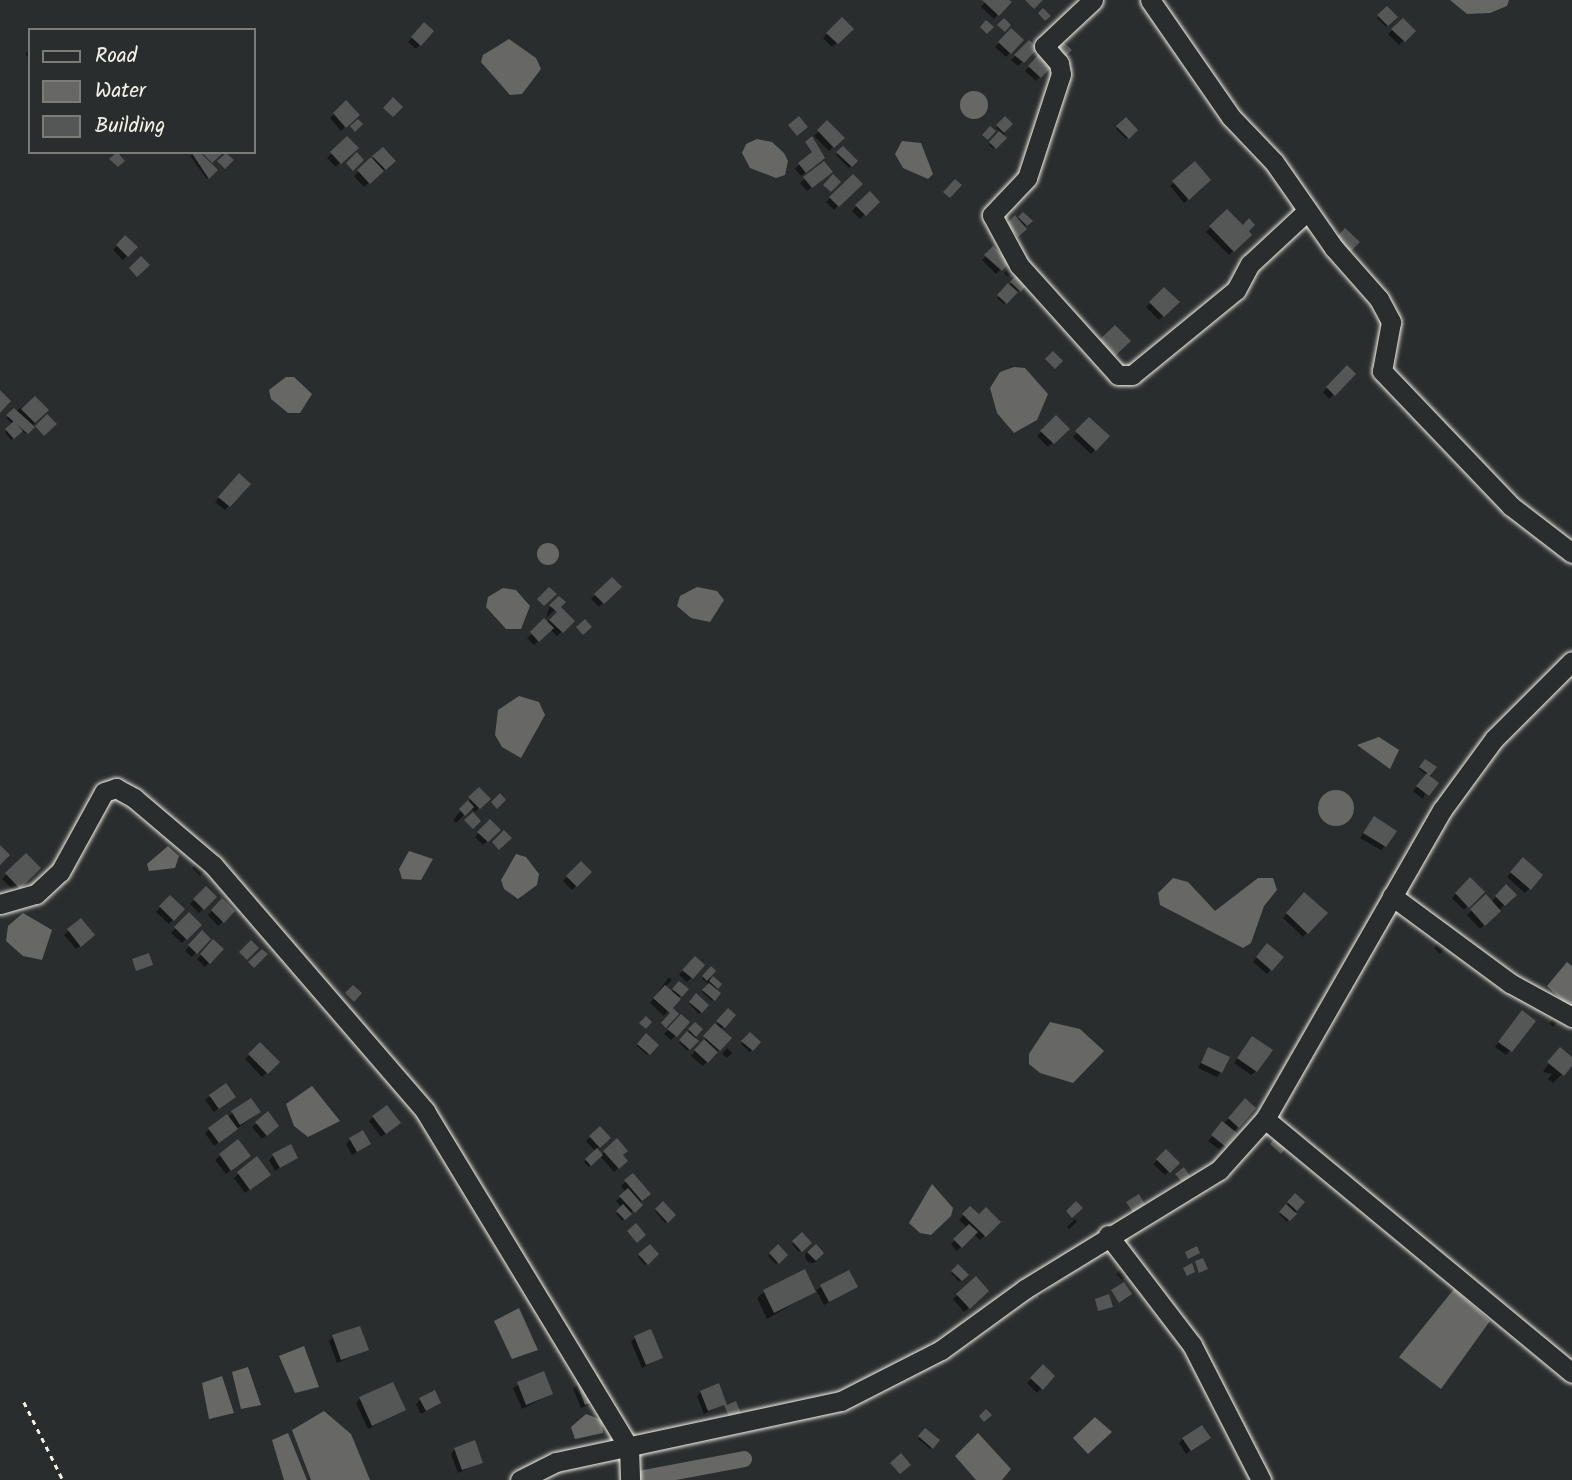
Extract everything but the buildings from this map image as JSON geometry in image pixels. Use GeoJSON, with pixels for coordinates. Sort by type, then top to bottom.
{"type":"FeatureCollection","features":[{"type":"Feature","properties":{"kind":"street"},"geometry":{"type":"LineString","coordinates":[[1093,0],[1044,46],[1059,62],[1061,74],[1027,178],[992,215],[1019,265],[1118,375],[1132,375],[1236,289],[1250,264],[1307,211]]}},
{"type":"Feature","properties":{"kind":"street"},"geometry":{"type":"LineString","coordinates":[[1150,0],[1213,93],[1274,162],[1307,211],[1379,299],[1391,322],[1382,371],[1511,506],[1572,553]]}},
{"type":"Feature","properties":{"kind":"street"},"geometry":{"type":"LineString","coordinates":[[520,1480],[556,1462],[841,1402],[941,1350],[1219,1170],[1265,1119],[1442,810],[1494,739],[1572,661]]}},
{"type":"Feature","properties":{"kind":"street"},"geometry":{"type":"LineString","coordinates":[[0,904],[36,894],[60,872],[104,792],[116,788],[134,798],[212,865],[425,1111],[629,1448],[629,1476]]}},
{"type":"Feature","properties":{"kind":"street"},"geometry":{"type":"LineString","coordinates":[[1392,896],[1510,983],[1572,1017]]}},
{"type":"Feature","properties":{"kind":"street"},"geometry":{"type":"LineString","coordinates":[[1265,1119],[1572,1373]]}},
{"type":"Feature","properties":{"kind":"street"},"geometry":{"type":"LineString","coordinates":[[1111,1238],[1192,1345],[1261,1480]]}},
{"type":"Feature","properties":{"kind":"path"},"geometry":{"type":"LineString","coordinates":[[24,1402],[62,1480]]}},
{"type":"Feature","properties":{"kind":"water"},"geometry":{"type":"Polygon","coordinates":[[[1450,0],[1509,0],[1507,6],[1490,13],[1467,14],[1450,0]]]}},
{"type":"Feature","properties":{"kind":"water"},"geometry":{"type":"Polygon","coordinates":[[[509,39],[536,58],[541,69],[522,94],[510,95],[481,62],[483,55],[509,39]]]}},
{"type":"Feature","properties":{"kind":"water"},"geometry":{"type":"Polygon","coordinates":[[[974,91],[984,95],[988,105],[984,115],[974,119],[964,115],[960,105],[964,95],[974,91]]]}},
{"type":"Feature","properties":{"kind":"water"},"geometry":{"type":"Polygon","coordinates":[[[757,139],[772,142],[784,153],[788,161],[785,175],[776,178],[750,168],[742,153],[746,144],[757,139]]]}},
{"type":"Feature","properties":{"kind":"water"},"geometry":{"type":"Polygon","coordinates":[[[902,141],[921,143],[933,174],[928,179],[903,168],[895,154],[902,141]]]}},
{"type":"Feature","properties":{"kind":"water"},"geometry":{"type":"Polygon","coordinates":[[[1014,367],[1025,368],[1048,394],[1037,420],[1014,433],[997,413],[990,388],[1000,372],[1014,367]]]}},
{"type":"Feature","properties":{"kind":"water"},"geometry":{"type":"Polygon","coordinates":[[[286,377],[294,377],[312,394],[300,413],[288,413],[271,399],[269,390],[286,377]]]}},
{"type":"Feature","properties":{"kind":"water"},"geometry":{"type":"Polygon","coordinates":[[[548,543],[556,546],[559,554],[556,562],[548,565],[540,562],[537,554],[540,546],[548,543]]]}},
{"type":"Feature","properties":{"kind":"water"},"geometry":{"type":"Polygon","coordinates":[[[697,587],[717,591],[724,600],[710,622],[691,618],[677,606],[680,596],[697,587]]]}},
{"type":"Feature","properties":{"kind":"water"},"geometry":{"type":"Polygon","coordinates":[[[503,588],[516,590],[530,606],[521,629],[506,629],[486,607],[488,597],[503,588]]]}},
{"type":"Feature","properties":{"kind":"water"},"geometry":{"type":"Polygon","coordinates":[[[519,696],[539,702],[545,715],[521,758],[502,747],[495,735],[498,710],[519,696]]]}},
{"type":"Feature","properties":{"kind":"water"},"geometry":{"type":"Polygon","coordinates":[[[1379,737],[1399,750],[1390,769],[1357,745],[1379,737]]]}},
{"type":"Feature","properties":{"kind":"water"},"geometry":{"type":"Polygon","coordinates":[[[1336,790],[1349,795],[1354,808],[1349,821],[1336,826],[1323,821],[1318,808],[1323,795],[1336,790]]]}},
{"type":"Feature","properties":{"kind":"water"},"geometry":{"type":"Polygon","coordinates":[[[168,846],[179,856],[175,868],[149,871],[147,864],[168,846]]]}},
{"type":"Feature","properties":{"kind":"water"},"geometry":{"type":"Polygon","coordinates":[[[409,851],[433,859],[421,880],[402,879],[399,869],[409,851]]]}},
{"type":"Feature","properties":{"kind":"water"},"geometry":{"type":"Polygon","coordinates":[[[516,854],[526,857],[539,874],[537,885],[518,899],[504,889],[501,880],[516,854]]]}},
{"type":"Feature","properties":{"kind":"water"},"geometry":{"type":"Polygon","coordinates":[[[1173,878],[1188,882],[1215,911],[1258,878],[1273,878],[1277,890],[1264,906],[1251,943],[1243,948],[1160,905],[1158,893],[1173,878]]]}},
{"type":"Feature","properties":{"kind":"water"},"geometry":{"type":"Polygon","coordinates":[[[23,913],[52,930],[42,960],[23,956],[6,941],[8,926],[23,913]]]}},
{"type":"Feature","properties":{"kind":"water"},"geometry":{"type":"Polygon","coordinates":[[[1567,962],[1572,966],[1572,1010],[1547,986],[1567,962]]]}},
{"type":"Feature","properties":{"kind":"water"},"geometry":{"type":"Polygon","coordinates":[[[1050,1022],[1080,1029],[1104,1051],[1073,1083],[1040,1073],[1029,1064],[1029,1054],[1050,1022]]]}},
{"type":"Feature","properties":{"kind":"water"},"geometry":{"type":"Polygon","coordinates":[[[312,1086],[340,1121],[308,1137],[294,1126],[286,1104],[312,1086]]]}},
{"type":"Feature","properties":{"kind":"water"},"geometry":{"type":"Polygon","coordinates":[[[932,1184],[953,1208],[951,1216],[931,1235],[920,1233],[909,1223],[932,1184]]]}},
{"type":"Feature","properties":{"kind":"water"},"geometry":{"type":"Polygon","coordinates":[[[1454,1289],[1490,1321],[1441,1389],[1399,1357],[1454,1289]]]}},
{"type":"Feature","properties":{"kind":"water"},"geometry":{"type":"Polygon","coordinates":[[[519,1308],[538,1350],[512,1359],[494,1321],[519,1308]]]}},
{"type":"Feature","properties":{"kind":"water"},"geometry":{"type":"Polygon","coordinates":[[[304,1346],[319,1387],[295,1393],[279,1356],[304,1346]]]}},
{"type":"Feature","properties":{"kind":"water"},"geometry":{"type":"Polygon","coordinates":[[[248,1367],[261,1405],[241,1409],[232,1372],[248,1367]]]}},
{"type":"Feature","properties":{"kind":"water"},"geometry":{"type":"Polygon","coordinates":[[[222,1376],[234,1413],[209,1419],[202,1383],[222,1376]]]}},
{"type":"Feature","properties":{"kind":"water"},"geometry":{"type":"Polygon","coordinates":[[[324,1411],[351,1434],[370,1480],[311,1480],[292,1430],[324,1411]]]}},
{"type":"Feature","properties":{"kind":"water"},"geometry":{"type":"Polygon","coordinates":[[[586,1414],[602,1420],[603,1433],[575,1439],[571,1427],[586,1414]]]}},
{"type":"Feature","properties":{"kind":"water"},"geometry":{"type":"Polygon","coordinates":[[[1095,1417],[1112,1432],[1088,1454],[1073,1438],[1095,1417]]]}},
{"type":"Feature","properties":{"kind":"water"},"geometry":{"type":"Polygon","coordinates":[[[288,1433],[307,1480],[284,1480],[272,1440],[288,1433]]]}},
{"type":"Feature","properties":{"kind":"water"},"geometry":{"type":"Polygon","coordinates":[[[978,1433],[1011,1469],[1002,1480],[976,1480],[955,1456],[978,1433]]]}},
{"type":"Feature","properties":{"kind":"waterway"},"geometry":{"type":"LineString","coordinates":[[633,1480],[744,1459]]}}]}
